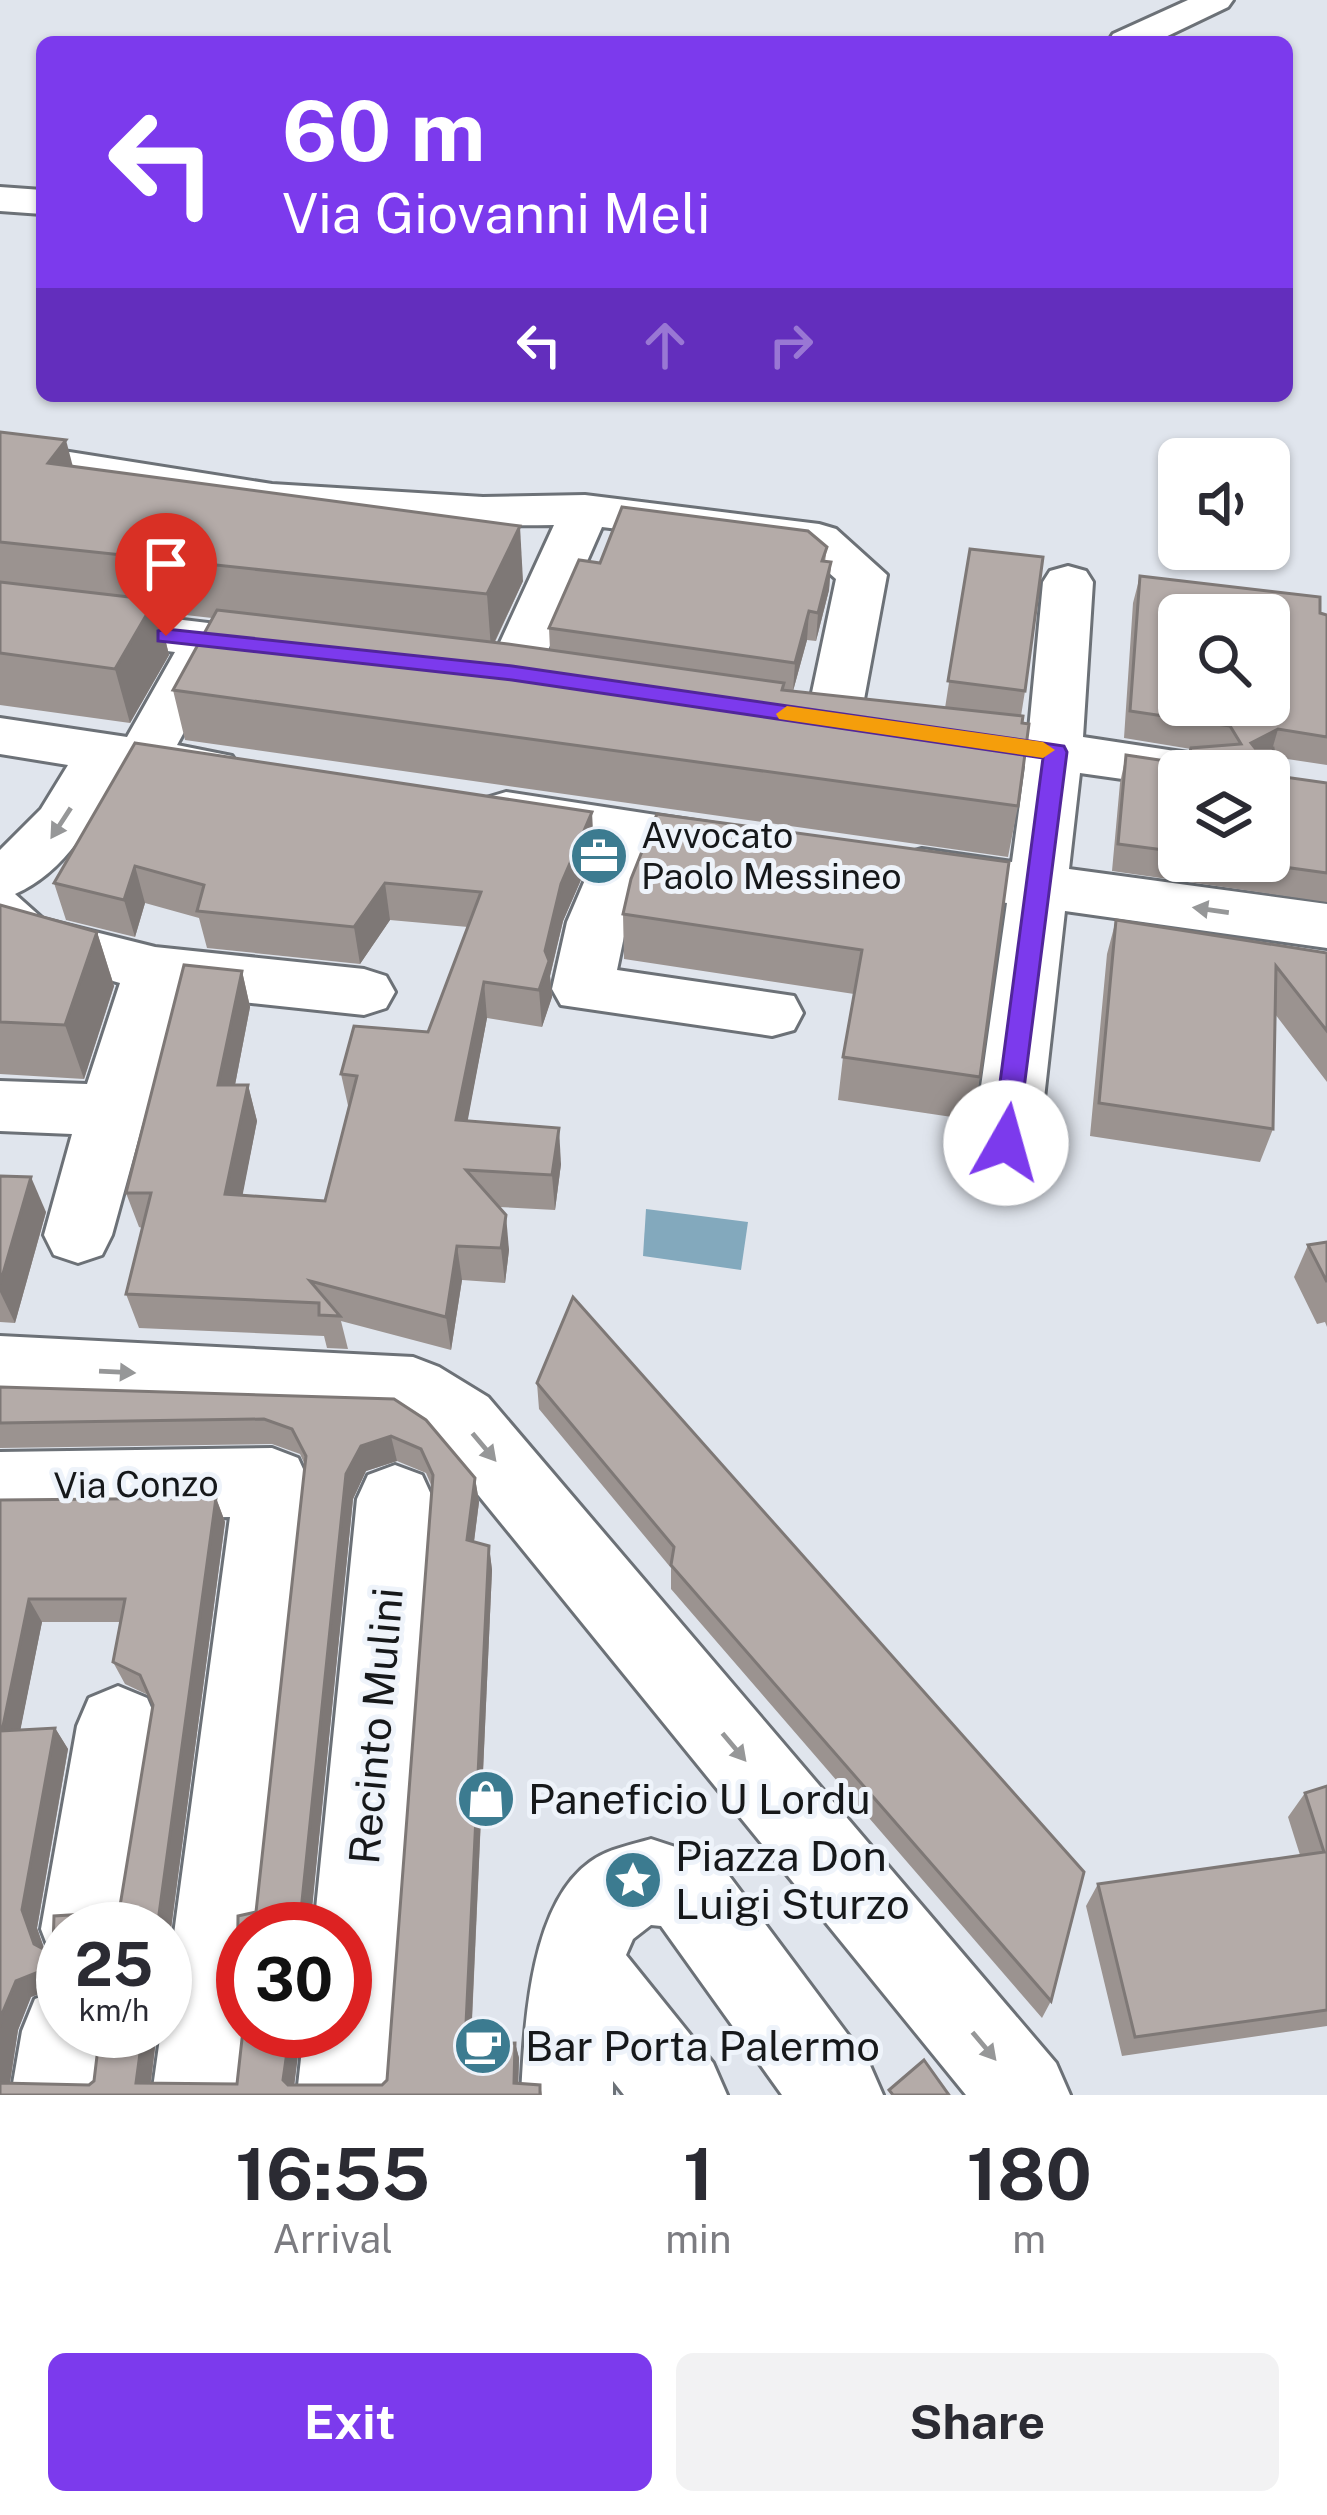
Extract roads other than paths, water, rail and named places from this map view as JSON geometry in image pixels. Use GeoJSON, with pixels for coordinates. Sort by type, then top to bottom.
{"type":"FeatureCollection","features":[{"type":"Feature","properties":{"kind":"street"},"geometry":{"type":"LineString","coordinates":[[1139,36],[1216,0]]}},
{"type":"Feature","properties":{"kind":"street"},"geometry":{"type":"LineString","coordinates":[[0,199],[36,202]]}},
{"type":"Feature","properties":{"kind":"street"},"geometry":{"type":"LineString","coordinates":[[0,455],[272,498],[483,512],[586,510],[819,539],[862,575],[850,723],[1158,765]]}},
{"type":"Feature","properties":{"kind":"street"},"geometry":{"type":"LineString","coordinates":[[511,674],[586,510]]}},
{"type":"Feature","properties":{"kind":"street"},"geometry":{"type":"LineString","coordinates":[[1006,1143],[1055,752],[1068,583]]}},
{"type":"Feature","properties":{"kind":"street"},"geometry":{"type":"LineString","coordinates":[[0,614],[324,653]]}},
{"type":"Feature","properties":{"kind":"street"},"geometry":{"type":"LineString","coordinates":[[0,878],[21,867],[57,832],[123,755],[207,641]]}},
{"type":"Feature","properties":{"kind":"street"},"geometry":{"type":"LineString","coordinates":[[0,736],[260,776]]}},
{"type":"Feature","properties":{"kind":"street"},"geometry":{"type":"LineString","coordinates":[[447,803],[778,850]]}},
{"type":"Feature","properties":{"kind":"street"},"geometry":{"type":"LineString","coordinates":[[635,831],[597,922],[584,989],[772,1013]]}},
{"type":"Feature","properties":{"kind":"street"},"geometry":{"type":"LineString","coordinates":[[873,863],[1327,926]]}},
{"type":"Feature","properties":{"kind":"street"},"geometry":{"type":"LineString","coordinates":[[0,911],[22,936],[155,970],[364,992]]}},
{"type":"Feature","properties":{"kind":"street"},"geometry":{"type":"LineString","coordinates":[[78,1235],[155,970]]}},
{"type":"Feature","properties":{"kind":"street"},"geometry":{"type":"LineString","coordinates":[[0,1106],[111,1110]]}},
{"type":"Feature","properties":{"kind":"street"},"geometry":{"type":"LineString","coordinates":[[0,1366],[413,1389],[462,1420],[1024,2095]]}},
{"type":"Feature","properties":{"kind":"street","name":"Via Conzo"},"geometry":{"type":"LineString","coordinates":[[0,1486],[272,1482],[198,2095]]}},
{"type":"Feature","properties":{"kind":"street","name":"Recinto Mulini"},"geometry":{"type":"LineString","coordinates":[[343,2095],[395,1499]]}},
{"type":"Feature","properties":{"kind":"street"},"geometry":{"type":"LineString","coordinates":[[89,1902],[118,1726]]}},
{"type":"Feature","properties":{"kind":"street"},"geometry":{"type":"LineString","coordinates":[[567,2095],[572,1999],[588,1931],[617,1893],[651,1882],[688,1892],[838,2095]]}},
{"type":"Feature","properties":{"kind":"street"},"geometry":{"type":"LineString","coordinates":[[579,1966],[681,2095]]}},
{"type":"Feature","properties":{"kind":"street"},"geometry":{"type":"LineString","coordinates":[[57,2095],[63,2058]]}},
{"type":"Feature","properties":{"kind":"water"},"geometry":{"type":"Polygon","coordinates":[[[646,1209],[748,1222],[741,1270],[643,1256],[646,1209]]]}},
{"type":"Feature","properties":{"kind":"place","name":"Avvocato Paolo Messineo"},"geometry":{"type":"Point","coordinates":[599,856]}},
{"type":"Feature","properties":{"kind":"place","name":"Paneficio U Lordu"},"geometry":{"type":"Point","coordinates":[486,1799]}},
{"type":"Feature","properties":{"kind":"place","name":"Piazza Don Luigi Sturzo"},"geometry":{"type":"Point","coordinates":[633,1880]}},
{"type":"Feature","properties":{"kind":"place","name":"Bar Porta Palermo"},"geometry":{"type":"Point","coordinates":[483,2046]}}]}
